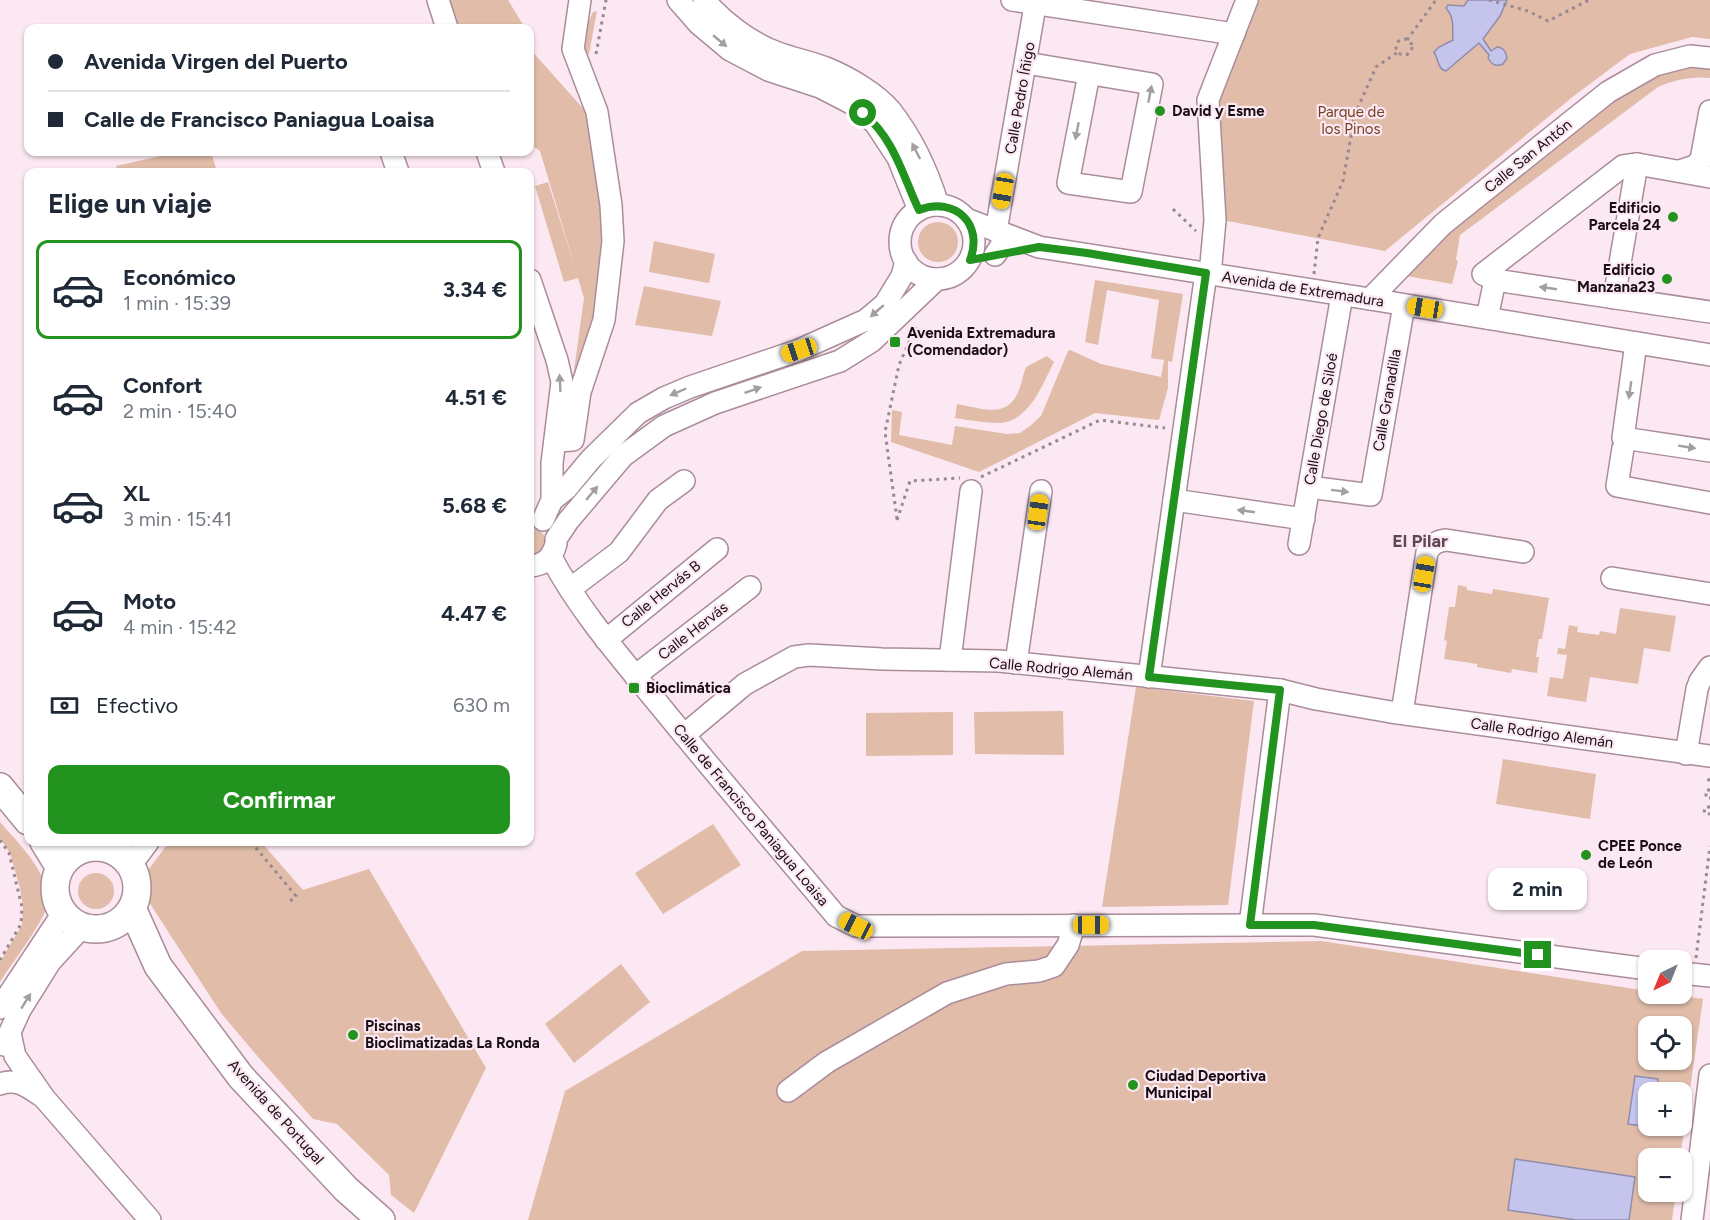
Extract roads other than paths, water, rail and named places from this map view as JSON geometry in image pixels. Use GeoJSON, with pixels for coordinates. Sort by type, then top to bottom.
{"type":"FeatureCollection","features":[{"type":"Feature","properties":{"kind":"main road"},"geometry":{"type":"LineString","coordinates":[[0,788],[24,816]]}},
{"type":"Feature","properties":{"kind":"main road"},"geometry":{"type":"LineString","coordinates":[[46,846],[60,868]]}},
{"type":"Feature","properties":{"kind":"main road"},"geometry":{"type":"LineString","coordinates":[[102,850],[135,876],[136,898],[132,909],[125,917],[84,922],[57,902],[56,879],[60,868],[74,853],[102,850]]}},
{"type":"Feature","properties":{"kind":"main road","name":"Avenida de Portugal"},"geometry":{"type":"LineString","coordinates":[[132,909],[158,966],[241,1077],[346,1189],[381,1220]]}},
{"type":"Feature","properties":{"kind":"main road","name":"Avenida de Portugal"},"geometry":{"type":"LineString","coordinates":[[84,922],[158,966]]}},
{"type":"Feature","properties":{"kind":"street"},"geometry":{"type":"LineString","coordinates":[[438,0],[446,24]]}},
{"type":"Feature","properties":{"kind":"street"},"geometry":{"type":"LineString","coordinates":[[555,441],[573,440],[580,392],[604,320],[613,242],[597,112],[573,49],[580,0]]}},
{"type":"Feature","properties":{"kind":"street"},"geometry":{"type":"LineString","coordinates":[[678,0],[699,24],[730,50],[768,70],[819,87],[851,103],[875,123],[929,208]]}},
{"type":"Feature","properties":{"kind":"street"},"geometry":{"type":"LineString","coordinates":[[704,0],[741,34],[775,52],[827,68],[862,86],[890,110],[915,149],[934,192],[929,208]]}},
{"type":"Feature","properties":{"kind":"street"},"geometry":{"type":"LineString","coordinates":[[1012,0],[1234,34]]}},
{"type":"Feature","properties":{"kind":"street"},"geometry":{"type":"LineString","coordinates":[[1149,677],[1213,247],[1215,220],[1208,100],[1247,0]]}},
{"type":"Feature","properties":{"kind":"street","name":"Calle Pedro Íñigo"},"geometry":{"type":"LineString","coordinates":[[995,255],[1003,243],[1003,236],[996,231],[1036,2]]}},
{"type":"Feature","properties":{"kind":"street","name":"Calle San Antón"},"geometry":{"type":"LineString","coordinates":[[1370,299],[1443,224],[1608,92],[1654,65],[1690,56],[1710,58]]}},
{"type":"Feature","properties":{"kind":"street"},"geometry":{"type":"LineString","coordinates":[[1026,63],[1152,84],[1131,192],[1068,183],[1089,74]]}},
{"type":"Feature","properties":{"kind":"street"},"geometry":{"type":"LineString","coordinates":[[1680,171],[1695,166],[1701,160],[1710,111]]}},
{"type":"Feature","properties":{"kind":"street"},"geometry":{"type":"LineString","coordinates":[[1614,298],[1637,164]]}},
{"type":"Feature","properties":{"kind":"street"},"geometry":{"type":"LineString","coordinates":[[1710,177],[1637,164],[1623,166],[1483,274],[1495,280],[1710,312]]}},
{"type":"Feature","properties":{"kind":"street"},"geometry":{"type":"LineString","coordinates":[[949,207],[966,219],[972,228],[974,250],[964,268],[947,278],[937,279],[925,277],[914,271],[901,250],[900,238],[903,227],[910,217],[929,208],[949,207]]}},
{"type":"Feature","properties":{"kind":"street"},"geometry":{"type":"LineString","coordinates":[[966,219],[1039,247]]}},
{"type":"Feature","properties":{"kind":"street"},"geometry":{"type":"LineString","coordinates":[[970,260],[1039,247]]}},
{"type":"Feature","properties":{"kind":"street","name":"Avenida de Extremadura"},"geometry":{"type":"LineString","coordinates":[[1039,247],[1710,355]]}},
{"type":"Feature","properties":{"kind":"street"},"geometry":{"type":"LineString","coordinates":[[543,557],[550,525],[536,518],[638,413],[690,387],[799,350],[866,320],[885,304],[902,276],[906,261]]}},
{"type":"Feature","properties":{"kind":"street"},"geometry":{"type":"LineString","coordinates":[[543,557],[568,521],[623,456],[664,426],[715,403],[840,361],[872,341],[937,279]]}},
{"type":"Feature","properties":{"kind":"street"},"geometry":{"type":"LineString","coordinates":[[1487,318],[1495,280]]}},
{"type":"Feature","properties":{"kind":"street"},"geometry":{"type":"LineString","coordinates":[[534,292],[562,382],[552,463],[552,500]]}},
{"type":"Feature","properties":{"kind":"street","name":"Calle Diego de Siloé"},"geometry":{"type":"LineString","coordinates":[[1299,544],[1342,295]]}},
{"type":"Feature","properties":{"kind":"street","name":"Calle Granadilla"},"geometry":{"type":"LineString","coordinates":[[1309,487],[1371,495],[1404,305]]}},
{"type":"Feature","properties":{"kind":"street"},"geometry":{"type":"LineString","coordinates":[[1636,343],[1623,438],[1710,451]]}},
{"type":"Feature","properties":{"kind":"street"},"geometry":{"type":"LineString","coordinates":[[1623,448],[1617,486],[1710,503]]}},
{"type":"Feature","properties":{"kind":"street"},"geometry":{"type":"LineString","coordinates":[[567,584],[619,552],[658,500],[684,481]]}},
{"type":"Feature","properties":{"kind":"street"},"geometry":{"type":"LineString","coordinates":[[950,660],[968,482]]}},
{"type":"Feature","properties":{"kind":"street"},"geometry":{"type":"LineString","coordinates":[[1016,663],[1041,491]]}},
{"type":"Feature","properties":{"kind":"street"},"geometry":{"type":"LineString","coordinates":[[1174,500],[1304,519]]}},
{"type":"Feature","properties":{"kind":"street"},"geometry":{"type":"LineString","coordinates":[[1402,713],[1427,552],[1430,547],[1446,540],[1523,552]]}},
{"type":"Feature","properties":{"kind":"street","name":"Calle Hervás B"},"geometry":{"type":"LineString","coordinates":[[606,640],[717,549]]}},
{"type":"Feature","properties":{"kind":"street","name":"Calle de Francisco Paniagua Loaisa"},"geometry":{"type":"LineString","coordinates":[[543,557],[567,584],[606,640],[635,676],[836,916],[856,926],[1314,925],[1638,968]]}},
{"type":"Feature","properties":{"kind":"street"},"geometry":{"type":"LineString","coordinates":[[1612,578],[1710,594]]}},
{"type":"Feature","properties":{"kind":"street","name":"Calle Hervás"},"geometry":{"type":"LineString","coordinates":[[635,676],[750,587]]}},
{"type":"Feature","properties":{"kind":"street","name":"Calle Rodrigo Alemán"},"geometry":{"type":"LineString","coordinates":[[684,735],[745,684],[794,657],[809,655],[1016,663],[1280,690],[1316,699],[1402,713],[1710,756]]}},
{"type":"Feature","properties":{"kind":"street"},"geometry":{"type":"LineString","coordinates":[[1686,754],[1696,689],[1710,667]]}},
{"type":"Feature","properties":{"kind":"street"},"geometry":{"type":"LineString","coordinates":[[1250,925],[1280,690]]}},
{"type":"Feature","properties":{"kind":"street"},"geometry":{"type":"LineString","coordinates":[[102,850],[125,846]]}},
{"type":"Feature","properties":{"kind":"street"},"geometry":{"type":"LineString","coordinates":[[0,1008],[84,922]]}},
{"type":"Feature","properties":{"kind":"street"},"geometry":{"type":"LineString","coordinates":[[0,1054],[20,1010],[50,962],[84,922]]}},
{"type":"Feature","properties":{"kind":"street"},"geometry":{"type":"LineString","coordinates":[[788,1091],[827,1062],[947,993],[1006,975],[1039,971],[1054,966],[1068,945],[1074,925]]}},
{"type":"Feature","properties":{"kind":"street"},"geometry":{"type":"LineString","coordinates":[[10,1033],[15,1056],[45,1099],[150,1220]]}},
{"type":"Feature","properties":{"kind":"street"},"geometry":{"type":"LineString","coordinates":[[1692,1220],[1710,1075]]}},
{"type":"Feature","properties":{"kind":"street"},"geometry":{"type":"LineString","coordinates":[[0,1084],[8,1081],[23,1083],[45,1099]]}},
{"type":"Feature","properties":{"kind":"water"},"geometry":{"type":"Polygon","coordinates":[[[1468,0],[1507,0],[1500,16],[1483,39],[1491,51],[1497,47],[1501,48],[1507,58],[1503,64],[1494,65],[1479,43],[1446,71],[1443,70],[1434,52],[1453,40],[1452,19],[1446,8],[1448,5],[1464,6],[1468,0]]]}},
{"type":"Feature","properties":{"kind":"water"},"geometry":{"type":"Polygon","coordinates":[[[1635,1076],[1658,1079],[1658,1082],[1638,1082],[1638,1125],[1628,1124],[1635,1076]]]}},
{"type":"Feature","properties":{"kind":"water"},"geometry":{"type":"Polygon","coordinates":[[[1515,1159],[1635,1177],[1629,1220],[1576,1220],[1508,1210],[1515,1159]]]}},
{"type":"Feature","properties":{"kind":"place","name":"David y Esme"},"geometry":{"type":"Point","coordinates":[1160,111]}},
{"type":"Feature","properties":{"kind":"place","name":"Edificio Parcela 24"},"geometry":{"type":"Point","coordinates":[1673,217]}},
{"type":"Feature","properties":{"kind":"place","name":"Edificio Manzana23"},"geometry":{"type":"Point","coordinates":[1667,279]}},
{"type":"Feature","properties":{"kind":"place","name":"Avenida Extremadura (Comendador)"},"geometry":{"type":"Point","coordinates":[895,342]}},
{"type":"Feature","properties":{"kind":"place","name":"Bioclimática"},"geometry":{"type":"Point","coordinates":[634,688]}},
{"type":"Feature","properties":{"kind":"place","name":"CPEE Ponce de León"},"geometry":{"type":"Point","coordinates":[1586,855]}},
{"type":"Feature","properties":{"kind":"place","name":"Piscinas Bioclimatizadas La Ronda"},"geometry":{"type":"Point","coordinates":[353,1035]}},
{"type":"Feature","properties":{"kind":"place","name":"Ciudad Deportiva Municipal"},"geometry":{"type":"Point","coordinates":[1133,1085]}},
{"type":"Feature","properties":{"kind":"district","name":"El Pilar"},"geometry":{"type":"Point","coordinates":[1420,541]}},
{"type":"Feature","properties":{"kind":"park label","name":"Parque de los Pinos"},"geometry":{"type":"Point","coordinates":[1351,120]}}]}
